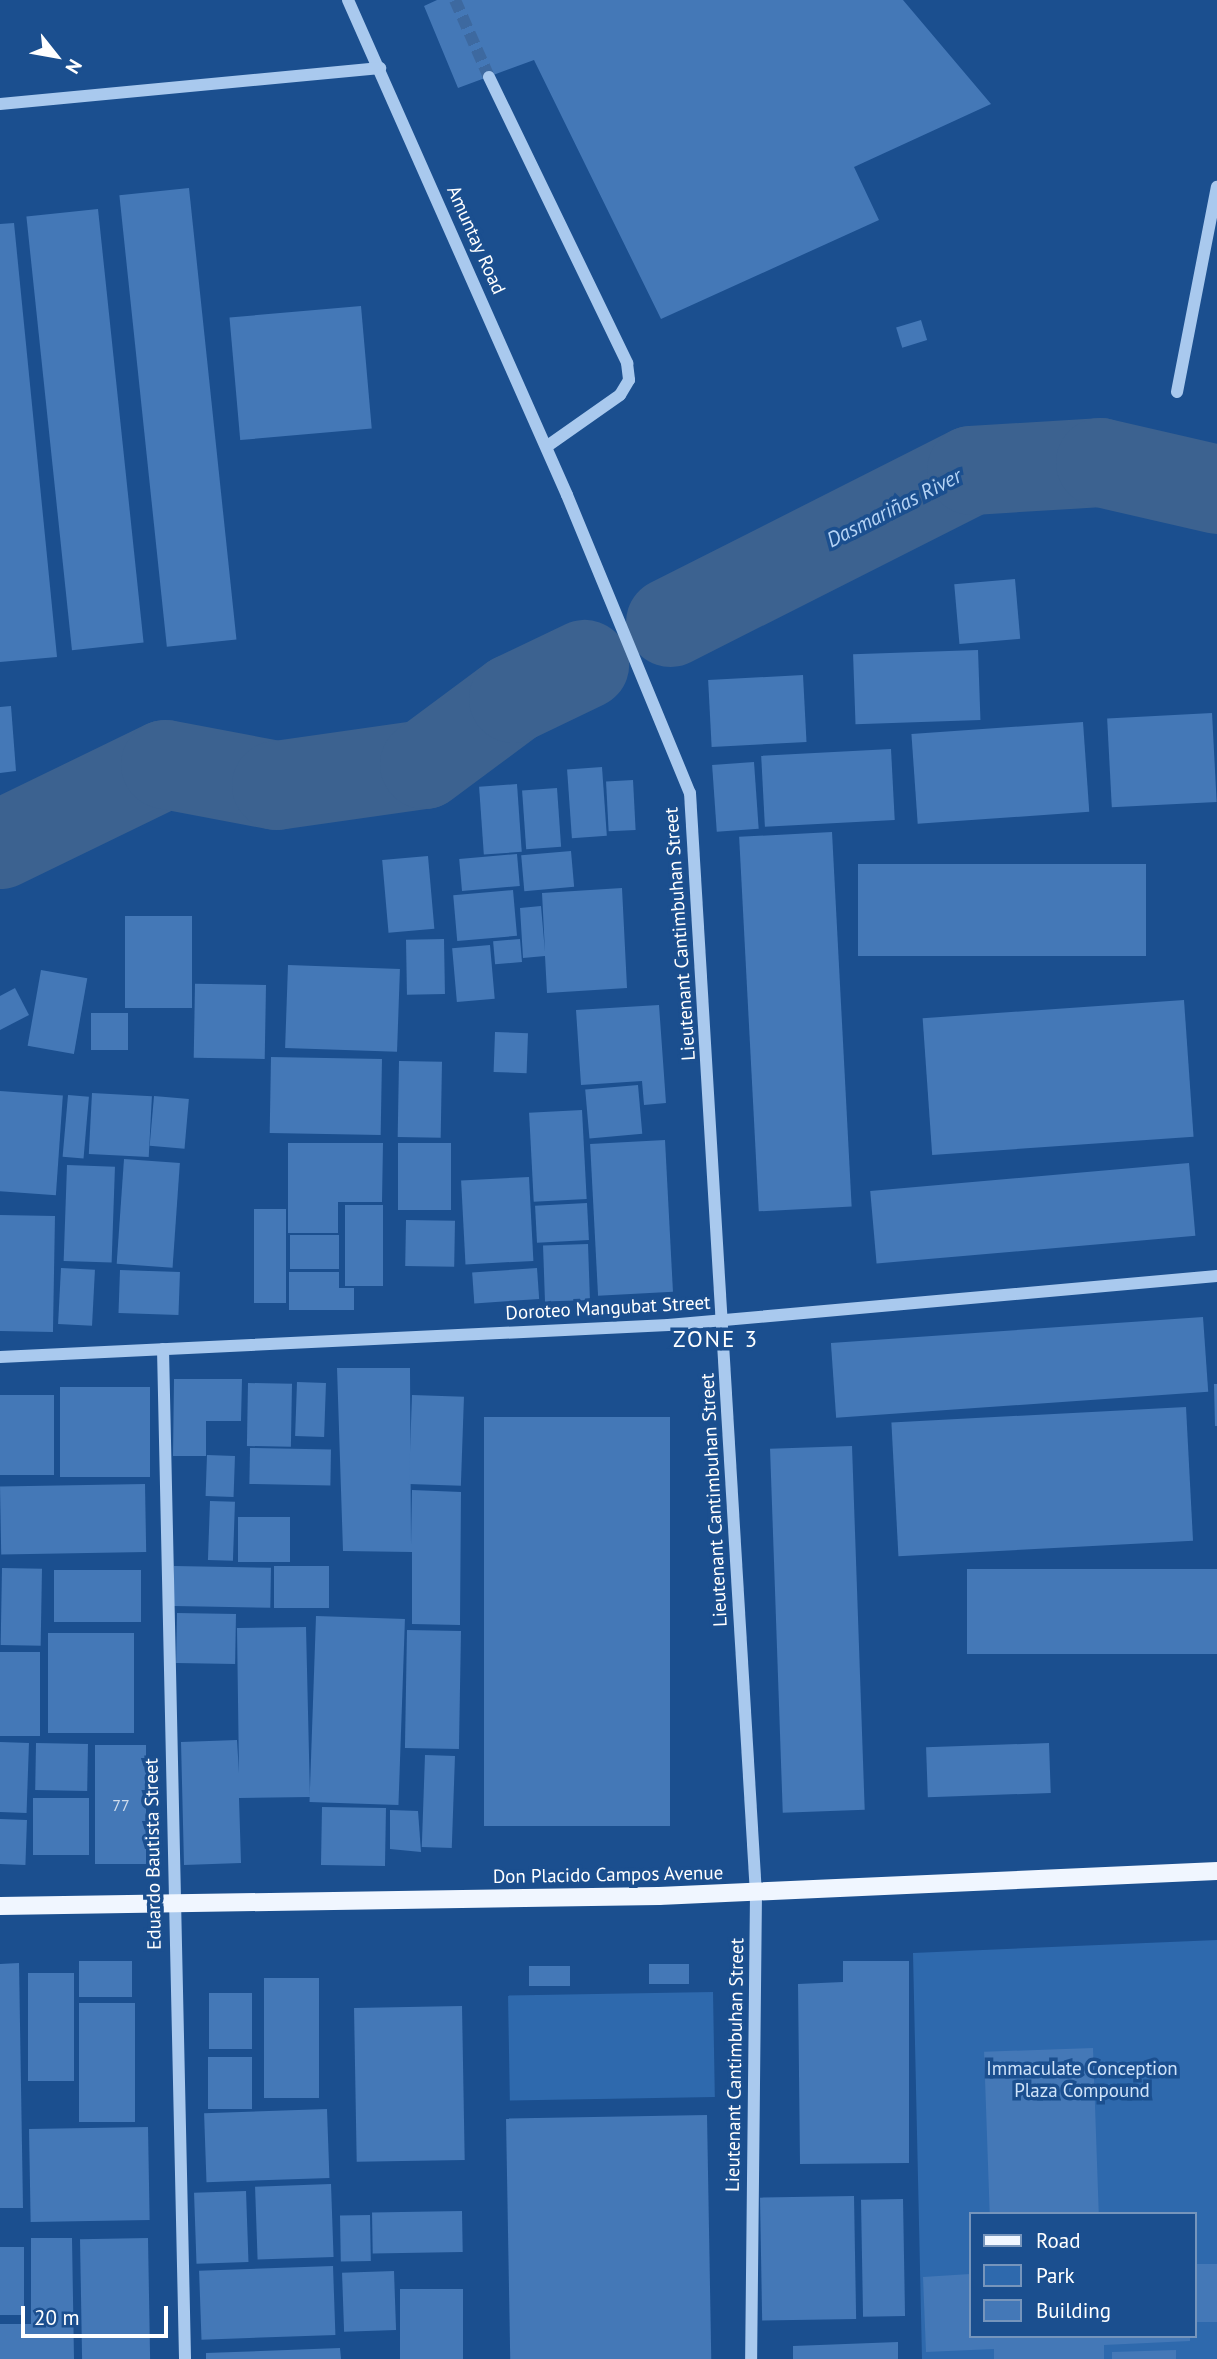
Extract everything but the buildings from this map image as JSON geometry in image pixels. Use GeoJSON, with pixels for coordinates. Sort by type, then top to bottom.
{"type":"FeatureCollection","features":[{"type":"Feature","properties":{"kind":"main road","name":"Don Placido Campos Avenue"},"geometry":{"type":"LineString","coordinates":[[0,1906],[756,1893],[1217,1871]]}},
{"type":"Feature","properties":{"kind":"street","name":"Amuntay Road"},"geometry":{"type":"LineString","coordinates":[[348,0],[567,495]]}},
{"type":"Feature","properties":{"kind":"street"},"geometry":{"type":"LineString","coordinates":[[0,104],[380,68]]}},
{"type":"Feature","properties":{"kind":"street"},"geometry":{"type":"LineString","coordinates":[[489,77],[627,363],[629,380],[620,395],[546,447]]}},
{"type":"Feature","properties":{"kind":"street"},"geometry":{"type":"LineString","coordinates":[[1177,392],[1211,253],[1217,187]]}},
{"type":"Feature","properties":{"kind":"street","name":"Lieutenant Cantimbuhan Street"},"geometry":{"type":"LineString","coordinates":[[567,495],[690,793],[724,1321],[756,1893],[751,2359]]}},
{"type":"Feature","properties":{"kind":"street","name":"Doroteo Mangubat Street"},"geometry":{"type":"LineString","coordinates":[[0,1357],[724,1321],[1217,1276]]}},
{"type":"Feature","properties":{"kind":"street","name":"Eduardo Bautista Street"},"geometry":{"type":"LineString","coordinates":[[163,1349],[172,1904],[185,2359]]}},
{"type":"Feature","properties":{"kind":"green space","name":"Immaculate Conception Plaza Compound"},"geometry":{"type":"Polygon","coordinates":[[[1217,1940],[1217,2359],[922,2359],[913,1953],[1217,1940]]]}},
{"type":"Feature","properties":{"kind":"green space"},"geometry":{"type":"Polygon","coordinates":[[[713,1992],[715,2097],[510,2101],[508,1996],[713,1992]]]}},
{"type":"Feature","properties":{"kind":"waterway","name":"Dasmariñas River"},"geometry":{"type":"LineString","coordinates":[[670,622],[971,470],[1100,462],[1217,489]]}},
{"type":"Feature","properties":{"kind":"waterway","name":"Dasmariñas River"},"geometry":{"type":"LineString","coordinates":[[0,844],[165,764],[276,785],[424,764],[513,698],[584,664]]}},
{"type":"Feature","properties":{"kind":"tunnel"},"geometry":{"type":"LineString","coordinates":[[455,0],[489,77]]}},
{"type":"Feature","properties":{"kind":"district","name":"ZONE 3"},"geometry":{"type":"Point","coordinates":[716,1339]}}]}
